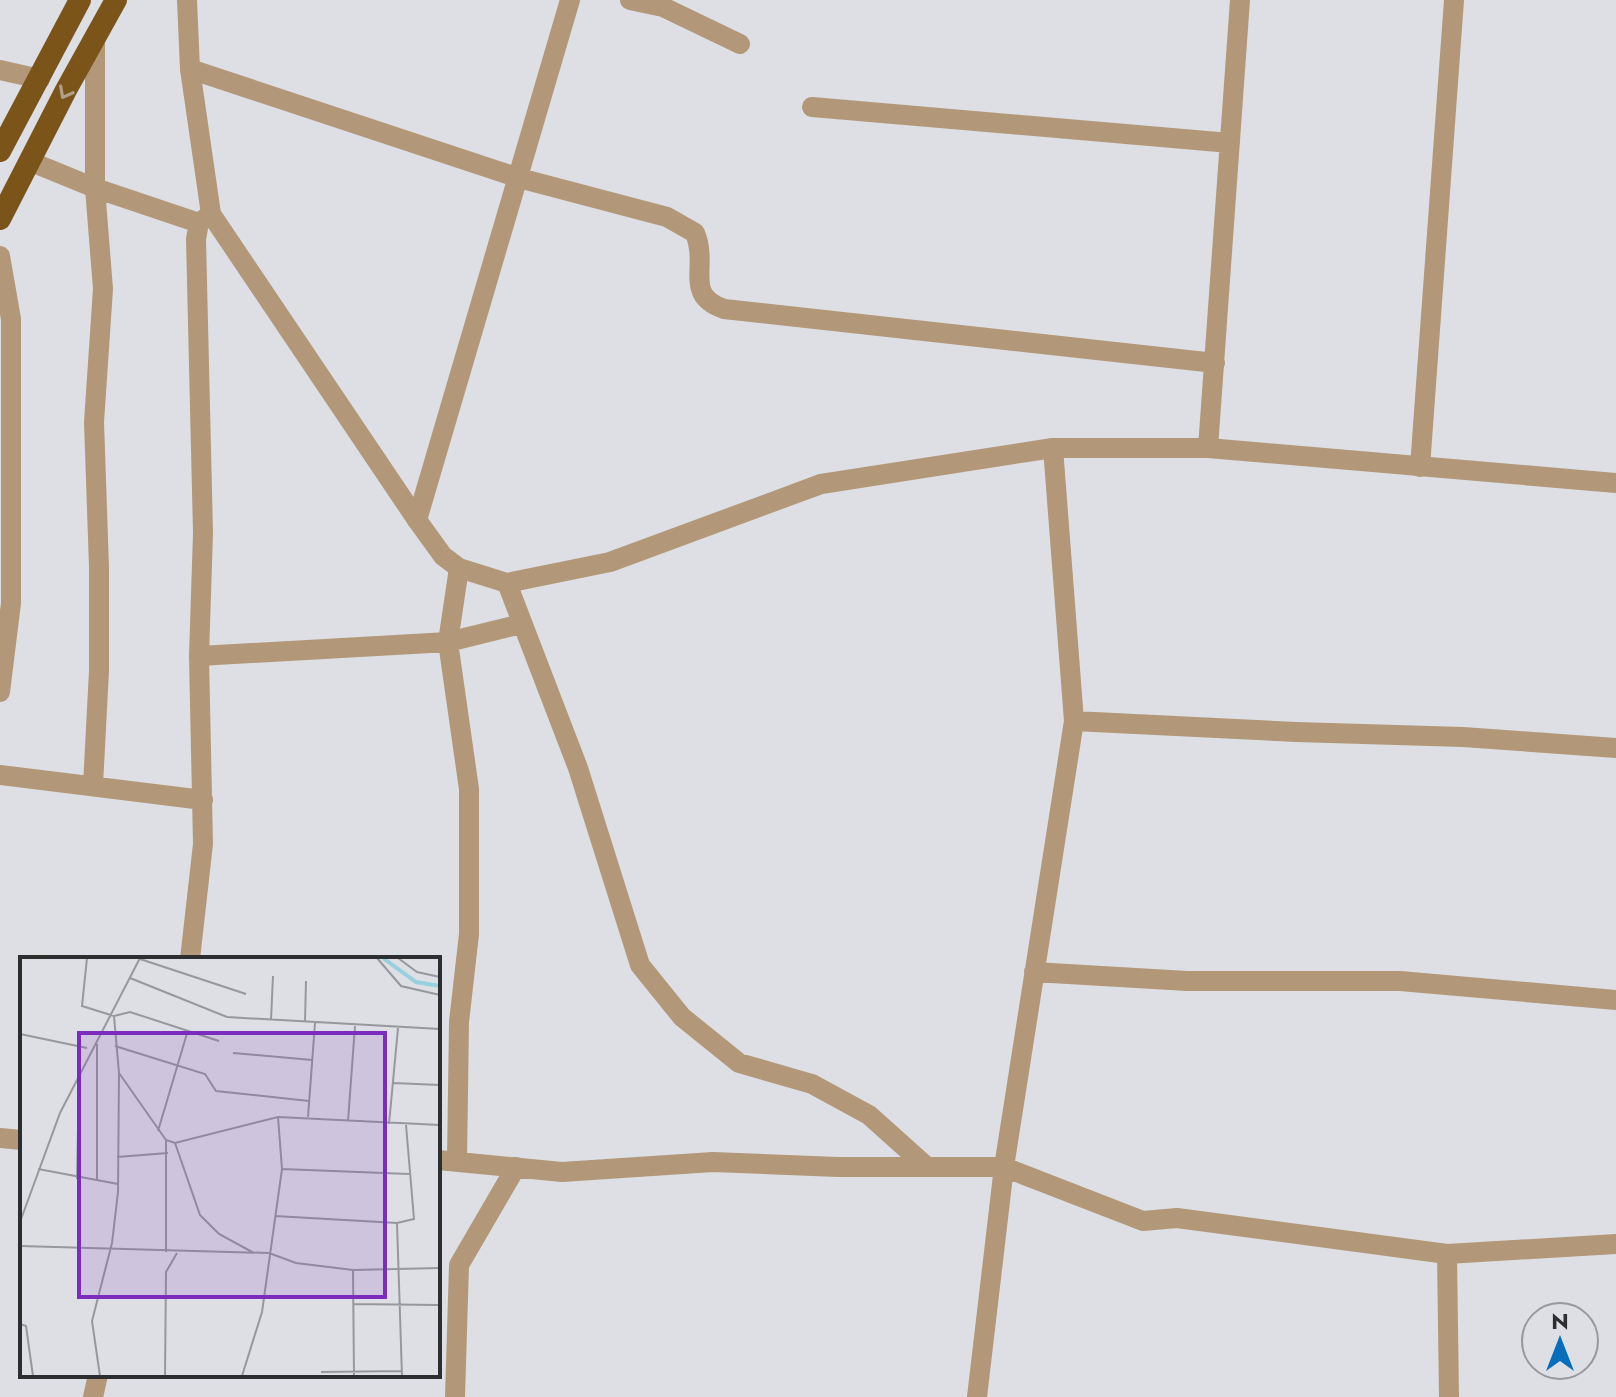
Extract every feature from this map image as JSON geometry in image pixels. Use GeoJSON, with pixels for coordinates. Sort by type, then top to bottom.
{"type":"FeatureCollection","features":[{"type":"Feature","properties":{"kind":"highway"},"geometry":{"type":"LineString","coordinates":[[0,151],[80,0]]}},
{"type":"Feature","properties":{"kind":"highway"},"geometry":{"type":"LineString","coordinates":[[0,219],[116,0]]}},
{"type":"Feature","properties":{"kind":"street"},"geometry":{"type":"LineString","coordinates":[[187,0],[190,69],[205,218],[196,239],[203,533],[199,656],[203,844],[190,957]]}},
{"type":"Feature","properties":{"kind":"street"},"geometry":{"type":"LineString","coordinates":[[417,520],[570,0]]}},
{"type":"Feature","properties":{"kind":"street"},"geometry":{"type":"LineString","coordinates":[[630,0],[663,7],[740,44]]}},
{"type":"Feature","properties":{"kind":"street"},"geometry":{"type":"LineString","coordinates":[[1208,448],[1240,0]]}},
{"type":"Feature","properties":{"kind":"street"},"geometry":{"type":"LineString","coordinates":[[1420,467],[1454,0]]}},
{"type":"Feature","properties":{"kind":"street"},"geometry":{"type":"LineString","coordinates":[[93,785],[99,671],[94,422],[103,289],[95,188],[95,36]]}},
{"type":"Feature","properties":{"kind":"street"},"geometry":{"type":"LineString","coordinates":[[190,69],[519,178],[667,217],[695,233],[699,243],[702,296],[709,304],[724,309],[1215,363]]}},
{"type":"Feature","properties":{"kind":"street"},"geometry":{"type":"LineString","coordinates":[[0,70],[40,79]]}},
{"type":"Feature","properties":{"kind":"street"},"geometry":{"type":"LineString","coordinates":[[812,107],[1230,143]]}},
{"type":"Feature","properties":{"kind":"street"},"geometry":{"type":"LineString","coordinates":[[29,161],[95,188],[205,218],[443,556],[459,568],[507,583],[610,562],[821,484],[1053,448],[1208,448],[1616,483]]}},
{"type":"Feature","properties":{"kind":"street"},"geometry":{"type":"LineString","coordinates":[[0,256],[11,319],[11,603],[0,692]]}},
{"type":"Feature","properties":{"kind":"street"},"geometry":{"type":"LineString","coordinates":[[977,1397],[1004,1167],[1074,721],[1053,448]]}},
{"type":"Feature","properties":{"kind":"street"},"geometry":{"type":"LineString","coordinates":[[459,568],[448,642],[469,789],[469,934],[448,1161],[562,1172],[713,1162],[838,1167],[1004,1167],[1143,1221],[1177,1218],[1447,1254],[1616,1244]]}},
{"type":"Feature","properties":{"kind":"street"},"geometry":{"type":"LineString","coordinates":[[507,583],[578,768],[640,965],[682,1017],[739,1063],[812,1084],[869,1115],[927,1167]]}},
{"type":"Feature","properties":{"kind":"street"},"geometry":{"type":"LineString","coordinates":[[199,656],[448,642],[521,624]]}},
{"type":"Feature","properties":{"kind":"street"},"geometry":{"type":"LineString","coordinates":[[1074,721],[1463,737],[1616,748]]}},
{"type":"Feature","properties":{"kind":"street"},"geometry":{"type":"LineString","coordinates":[[0,775],[203,800]]}},
{"type":"Feature","properties":{"kind":"street"},"geometry":{"type":"LineString","coordinates":[[1034,972],[1187,981],[1400,981],[1616,1000]]}},
{"type":"Feature","properties":{"kind":"street"},"geometry":{"type":"LineString","coordinates":[[0,1138],[20,1140]]}},
{"type":"Feature","properties":{"kind":"street"},"geometry":{"type":"LineString","coordinates":[[455,1397],[459,1265],[516,1167]]}},
{"type":"Feature","properties":{"kind":"street"},"geometry":{"type":"LineString","coordinates":[[1447,1254],[1449,1397]]}},
{"type":"Feature","properties":{"kind":"street"},"geometry":{"type":"LineString","coordinates":[[93,1397],[98,1377]]}}]}
